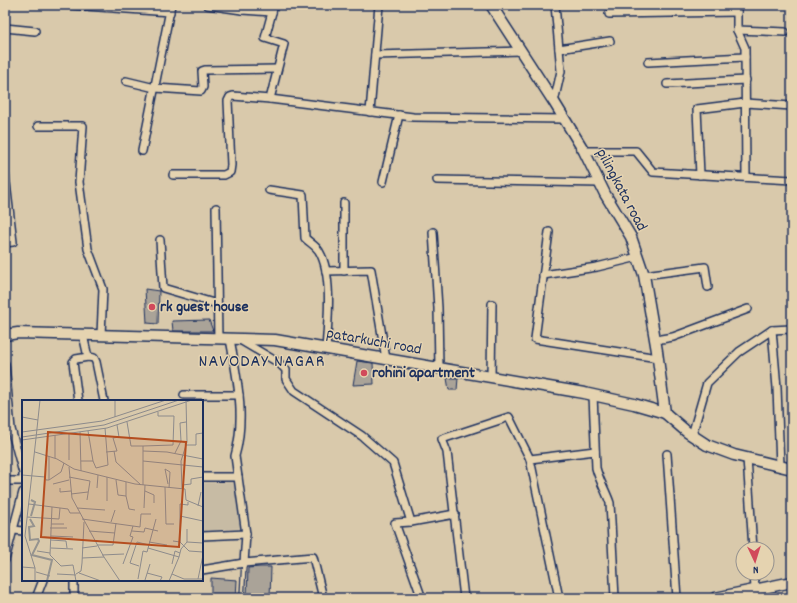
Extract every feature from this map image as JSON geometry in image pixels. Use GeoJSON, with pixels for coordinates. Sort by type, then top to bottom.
{"type":"FeatureCollection","features":[{"type":"Feature","properties":{"kind":"street"},"geometry":{"type":"LineString","coordinates":[[70,5],[171,8],[142,151]]}},
{"type":"Feature","properties":{"kind":"street"},"geometry":{"type":"LineString","coordinates":[[206,5],[273,9],[264,38],[284,44],[270,99]]}},
{"type":"Feature","properties":{"kind":"street"},"geometry":{"type":"LineString","coordinates":[[370,112],[379,5]]}},
{"type":"Feature","properties":{"kind":"street","name":"pilingkata road"},"geometry":{"type":"LineString","coordinates":[[491,5],[584,151],[600,183],[631,237],[644,275],[658,358],[665,413]]}},
{"type":"Feature","properties":{"kind":"street"},"geometry":{"type":"LineString","coordinates":[[554,102],[561,71],[555,5]]}},
{"type":"Feature","properties":{"kind":"street"},"geometry":{"type":"LineString","coordinates":[[609,14],[737,9],[737,30],[746,48],[746,177]]}},
{"type":"Feature","properties":{"kind":"street"},"geometry":{"type":"LineString","coordinates":[[5,28],[35,31]]}},
{"type":"Feature","properties":{"kind":"street"},"geometry":{"type":"LineString","coordinates":[[737,30],[785,32]]}},
{"type":"Feature","properties":{"kind":"street"},"geometry":{"type":"LineString","coordinates":[[559,49],[610,40]]}},
{"type":"Feature","properties":{"kind":"street"},"geometry":{"type":"LineString","coordinates":[[375,54],[521,52]]}},
{"type":"Feature","properties":{"kind":"street"},"geometry":{"type":"LineString","coordinates":[[648,62],[746,57]]}},
{"type":"Feature","properties":{"kind":"street"},"geometry":{"type":"LineString","coordinates":[[126,81],[155,88],[201,91],[203,87],[202,71],[204,70],[278,69]]}},
{"type":"Feature","properties":{"kind":"street"},"geometry":{"type":"LineString","coordinates":[[667,84],[746,80]]}},
{"type":"Feature","properties":{"kind":"street"},"geometry":{"type":"LineString","coordinates":[[173,175],[224,175],[230,172],[228,101],[232,96],[270,99],[413,117],[564,119]]}},
{"type":"Feature","properties":{"kind":"street"},"geometry":{"type":"LineString","coordinates":[[700,175],[697,109],[746,103],[792,106]]}},
{"type":"Feature","properties":{"kind":"street"},"geometry":{"type":"LineString","coordinates":[[383,182],[399,115]]}},
{"type":"Feature","properties":{"kind":"street"},"geometry":{"type":"LineString","coordinates":[[38,126],[83,126],[79,182],[88,249],[103,289],[101,335]]}},
{"type":"Feature","properties":{"kind":"street"},"geometry":{"type":"LineString","coordinates":[[584,151],[636,152],[653,172],[792,180]]}},
{"type":"Feature","properties":{"kind":"street"},"geometry":{"type":"LineString","coordinates":[[5,176],[13,242],[5,243]]}},
{"type":"Feature","properties":{"kind":"street"},"geometry":{"type":"LineString","coordinates":[[437,180],[600,183]]}},
{"type":"Feature","properties":{"kind":"street"},"geometry":{"type":"LineString","coordinates":[[269,190],[303,196],[305,238],[318,250],[326,271],[329,300],[326,349]]}},
{"type":"Feature","properties":{"kind":"street"},"geometry":{"type":"LineString","coordinates":[[344,203],[344,271]]}},
{"type":"Feature","properties":{"kind":"street"},"geometry":{"type":"LineString","coordinates":[[216,208],[218,339]]}},
{"type":"Feature","properties":{"kind":"street"},"geometry":{"type":"LineString","coordinates":[[433,232],[438,308],[439,368]]}},
{"type":"Feature","properties":{"kind":"street"},"geometry":{"type":"LineString","coordinates":[[549,232],[534,339],[658,358]]}},
{"type":"Feature","properties":{"kind":"street"},"geometry":{"type":"LineString","coordinates":[[160,240],[163,288],[218,304]]}},
{"type":"Feature","properties":{"kind":"street"},"geometry":{"type":"LineString","coordinates":[[543,275],[597,267],[638,257]]}},
{"type":"Feature","properties":{"kind":"street"},"geometry":{"type":"LineString","coordinates":[[644,275],[705,267],[708,287]]}},
{"type":"Feature","properties":{"kind":"street"},"geometry":{"type":"LineString","coordinates":[[326,271],[370,270],[386,359]]}},
{"type":"Feature","properties":{"kind":"street"},"geometry":{"type":"LineString","coordinates":[[491,377],[492,304]]}},
{"type":"Feature","properties":{"kind":"street"},"geometry":{"type":"LineString","coordinates":[[655,340],[673,337],[748,309]]}},
{"type":"Feature","properties":{"kind":"street"},"geometry":{"type":"LineString","coordinates":[[692,435],[707,383],[738,352],[772,330],[791,329],[792,334]]}},
{"type":"Feature","properties":{"kind":"street"},"geometry":{"type":"LineString","coordinates":[[772,330],[777,388],[780,466]]}},
{"type":"Feature","properties":{"kind":"street","name":"patarkuchi road"},"geometry":{"type":"LineString","coordinates":[[5,334],[18,333],[275,340],[439,368],[593,395],[634,404],[665,413],[707,446],[734,455],[792,469]]}},
{"type":"Feature","properties":{"kind":"street"},"geometry":{"type":"LineString","coordinates":[[83,335],[88,357]]}},
{"type":"Feature","properties":{"kind":"street"},"geometry":{"type":"LineString","coordinates":[[234,339],[240,421],[238,445],[235,456],[246,534],[244,563]]}},
{"type":"Feature","properties":{"kind":"street"},"geometry":{"type":"LineString","coordinates":[[234,339],[279,363],[286,370],[286,379],[294,391],[362,436],[393,463],[411,522]]}},
{"type":"Feature","properties":{"kind":"street"},"geometry":{"type":"LineString","coordinates":[[78,400],[73,362],[76,359],[88,357],[94,358],[96,362],[104,400]]}},
{"type":"Feature","properties":{"kind":"street"},"geometry":{"type":"LineString","coordinates":[[5,364],[11,429],[22,469]]}},
{"type":"Feature","properties":{"kind":"street"},"geometry":{"type":"LineString","coordinates":[[184,395],[239,395]]}},
{"type":"Feature","properties":{"kind":"street"},"geometry":{"type":"LineString","coordinates":[[593,395],[596,468],[610,503],[615,598]]}},
{"type":"Feature","properties":{"kind":"street"},"geometry":{"type":"LineString","coordinates":[[464,598],[447,452],[442,439],[509,417],[530,459],[559,598]]}},
{"type":"Feature","properties":{"kind":"street"},"geometry":{"type":"LineString","coordinates":[[530,459],[595,451]]}},
{"type":"Feature","properties":{"kind":"street"},"geometry":{"type":"LineString","coordinates":[[667,454],[677,598]]}},
{"type":"Feature","properties":{"kind":"street"},"geometry":{"type":"LineString","coordinates":[[747,458],[752,541]]}},
{"type":"Feature","properties":{"kind":"street"},"geometry":{"type":"LineString","coordinates":[[203,477],[238,477]]}},
{"type":"Feature","properties":{"kind":"street"},"geometry":{"type":"LineString","coordinates":[[5,481],[22,481]]}},
{"type":"Feature","properties":{"kind":"street"},"geometry":{"type":"LineString","coordinates":[[5,560],[22,496]]}},
{"type":"Feature","properties":{"kind":"street"},"geometry":{"type":"LineString","coordinates":[[415,598],[421,596],[395,523],[411,522],[455,514]]}},
{"type":"Feature","properties":{"kind":"street"},"geometry":{"type":"LineString","coordinates":[[5,529],[22,531]]}},
{"type":"Feature","properties":{"kind":"street"},"geometry":{"type":"LineString","coordinates":[[203,536],[246,534]]}},
{"type":"Feature","properties":{"kind":"street"},"geometry":{"type":"LineString","coordinates":[[203,570],[244,563],[313,557],[323,598]]}},
{"type":"Feature","properties":{"kind":"street"},"geometry":{"type":"LineString","coordinates":[[36,598],[43,581]]}},
{"type":"Feature","properties":{"kind":"street"},"geometry":{"type":"LineString","coordinates":[[74,581],[74,598]]}},
{"type":"Feature","properties":{"kind":"street"},"geometry":{"type":"LineString","coordinates":[[754,581],[755,589]]}},
{"type":"Feature","properties":{"kind":"street"},"geometry":{"type":"LineString","coordinates":[[715,598],[792,582]]}},
{"type":"Feature","properties":{"kind":"lane"},"geometry":{"type":"LineString","coordinates":[[242,598],[244,563]]}},
{"type":"Feature","properties":{"kind":"shaded area"},"geometry":{"type":"Polygon","coordinates":[[[235,482],[241,528],[203,531],[203,483],[235,482]]]}},
{"type":"Feature","properties":{"kind":"shaded area"},"geometry":{"type":"Polygon","coordinates":[[[5,485],[14,486],[8,523],[5,522],[5,485]]]}},
{"type":"Feature","properties":{"kind":"building","name":"rk guest house"},"geometry":{"type":"Polygon","coordinates":[[[145,289],[159,291],[158,324],[147,323],[145,289]]]}},
{"type":"Feature","properties":{"kind":"building"},"geometry":{"type":"Polygon","coordinates":[[[209,320],[213,331],[173,331],[172,321],[209,320]]]}},
{"type":"Feature","properties":{"kind":"building","name":"rohini apartment"},"geometry":{"type":"Polygon","coordinates":[[[357,361],[373,363],[374,384],[353,385],[357,361]]]}},
{"type":"Feature","properties":{"kind":"building"},"geometry":{"type":"Polygon","coordinates":[[[447,378],[458,378],[457,390],[449,390],[447,378]]]}},
{"type":"Feature","properties":{"kind":"building"},"geometry":{"type":"Polygon","coordinates":[[[271,567],[270,598],[247,598],[248,568],[271,567]]]}},
{"type":"Feature","properties":{"kind":"building"},"geometry":{"type":"Polygon","coordinates":[[[211,578],[237,580],[236,598],[211,598],[211,578]]]}},
{"type":"Feature","properties":{"kind":"place","name":"rk guest house"},"geometry":{"type":"Point","coordinates":[152,307]}},
{"type":"Feature","properties":{"kind":"place","name":"rohini apartment"},"geometry":{"type":"Point","coordinates":[364,373]}},
{"type":"Feature","properties":{"kind":"district","name":"NAVODAY NAGAR"},"geometry":{"type":"Point","coordinates":[262,362]}}]}
